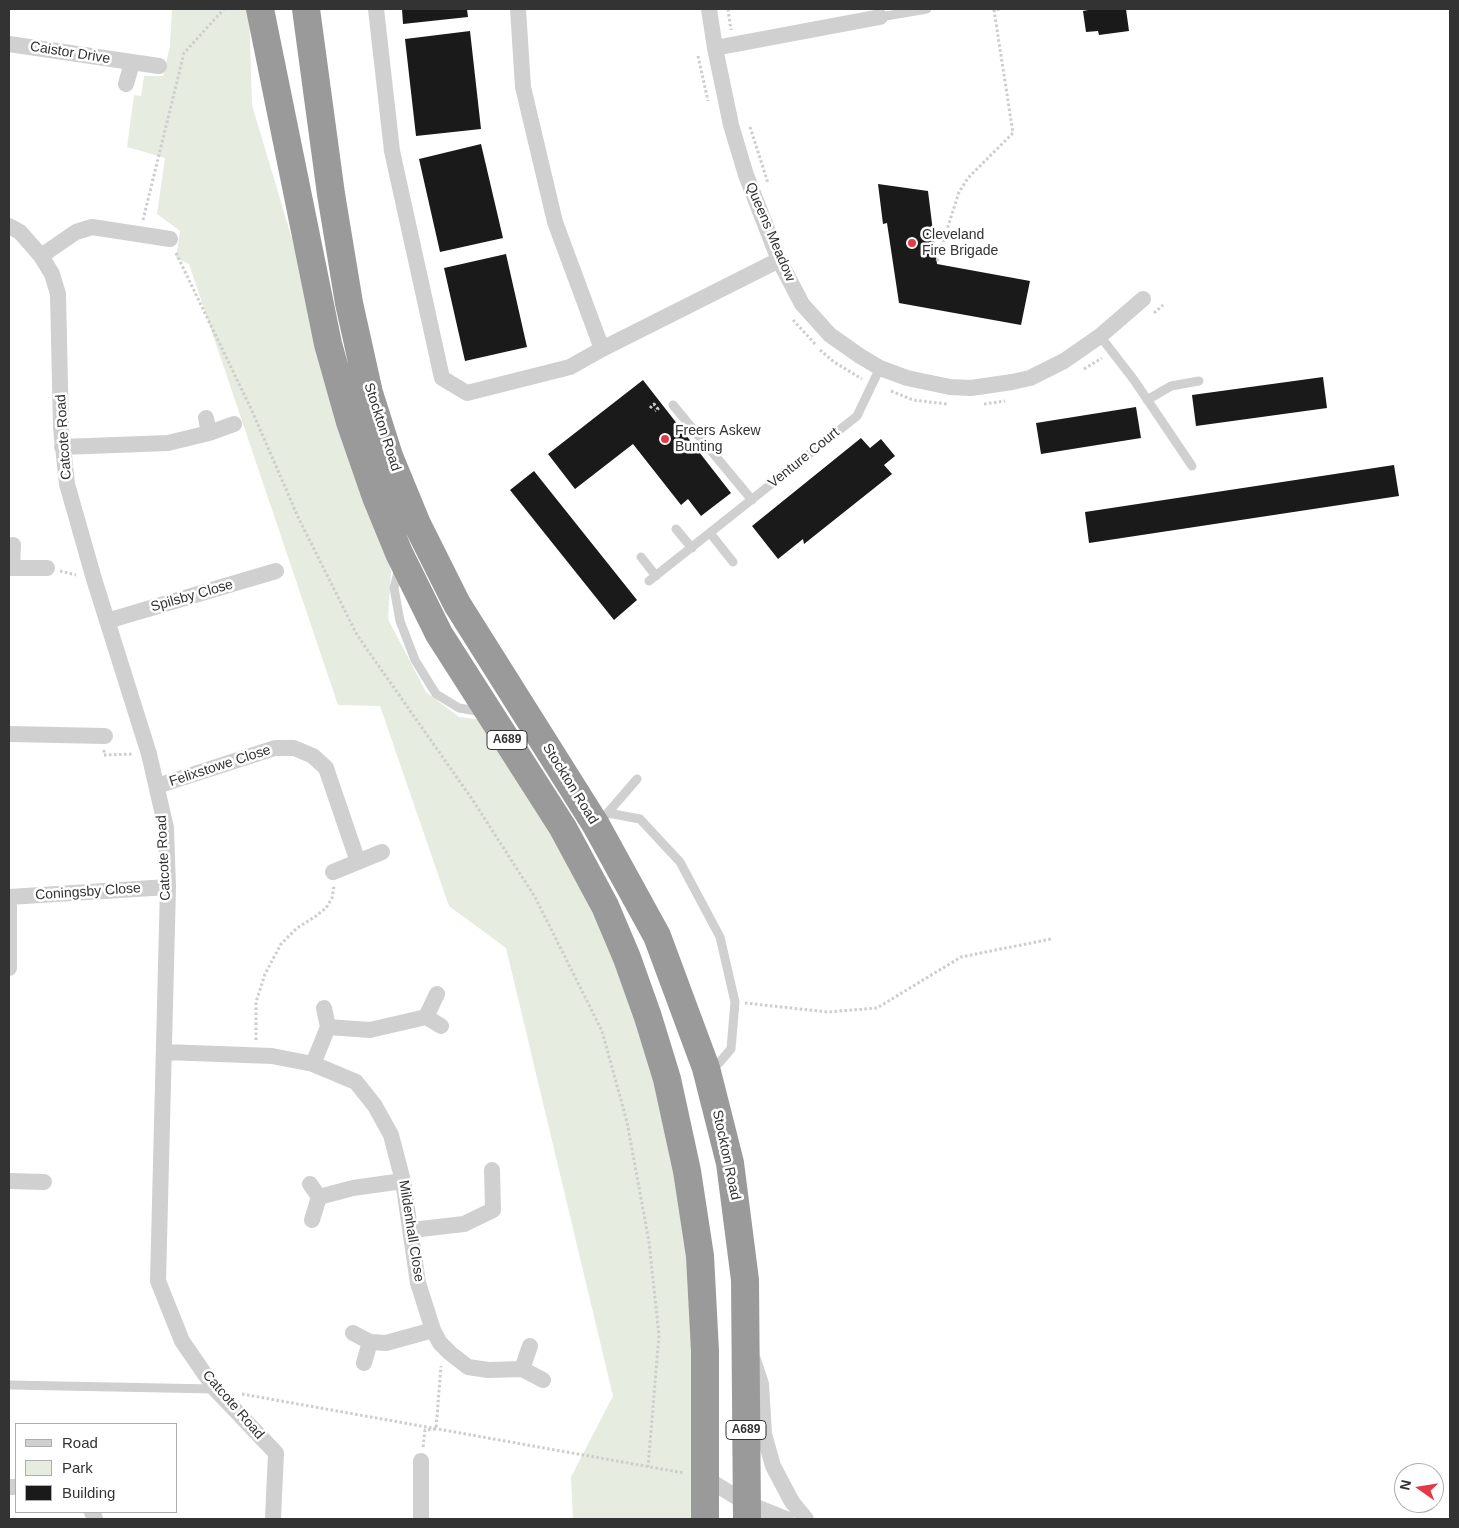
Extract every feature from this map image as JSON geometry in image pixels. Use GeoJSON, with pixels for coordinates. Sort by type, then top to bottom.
{"type":"FeatureCollection","features":[{"type":"Feature","properties":{"kind":"highway","name":"Stockton Road"},"geometry":{"type":"LineString","coordinates":[[260,9],[328,344],[350,422],[372,488],[402,558],[439,634],[564,828],[605,906],[627,958],[667,1079],[687,1171],[700,1256],[705,1350],[705,1519]]}},
{"type":"Feature","properties":{"kind":"highway","name":"Stockton Road"},"geometry":{"type":"LineString","coordinates":[[306,9],[331,194],[349,303],[369,393],[389,456],[417,524],[457,604],[602,819],[657,936],[706,1068],[730,1163],[736,1198],[745,1280],[747,1341],[746,1511]]}},
{"type":"Feature","properties":{"kind":"street"},"geometry":{"type":"LineString","coordinates":[[376,9],[392,151],[442,378],[467,393],[570,367],[779,260]]}},
{"type":"Feature","properties":{"kind":"street"},"geometry":{"type":"LineString","coordinates":[[518,9],[523,87],[553,212],[602,349]]}},
{"type":"Feature","properties":{"kind":"street","name":"Queens Meadow"},"geometry":{"type":"LineString","coordinates":[[709,9],[731,125],[746,176],[779,260],[802,304],[830,335],[880,368],[907,378],[950,387],[971,388],[989,386],[1030,378],[1064,361],[1100,336],[1144,299]]}},
{"type":"Feature","properties":{"kind":"street"},"geometry":{"type":"LineString","coordinates":[[715,48],[880,17]]}},
{"type":"Feature","properties":{"kind":"street","name":"Caistor Drive"},"geometry":{"type":"LineString","coordinates":[[9,44],[159,66]]}},
{"type":"Feature","properties":{"kind":"street"},"geometry":{"type":"LineString","coordinates":[[126,84],[132,63]]}},
{"type":"Feature","properties":{"kind":"street","name":"Catcote Road"},"geometry":{"type":"LineString","coordinates":[[9,226],[20,232],[41,256],[52,274],[58,294],[62,447],[67,484],[94,579],[149,754],[166,828],[168,887],[158,1281],[182,1341],[215,1389],[276,1452],[273,1519]]}},
{"type":"Feature","properties":{"kind":"street"},"geometry":{"type":"LineString","coordinates":[[41,256],[76,232],[92,228],[170,239]]}},
{"type":"Feature","properties":{"kind":"street"},"geometry":{"type":"LineString","coordinates":[[62,447],[168,443],[208,425],[234,424]]}},
{"type":"Feature","properties":{"kind":"street"},"geometry":{"type":"LineString","coordinates":[[12,545],[11,568],[47,568]]}},
{"type":"Feature","properties":{"kind":"street","name":"Spilsby Close"},"geometry":{"type":"LineString","coordinates":[[108,621],[276,571]]}},
{"type":"Feature","properties":{"kind":"street"},"geometry":{"type":"LineString","coordinates":[[9,734],[105,736]]}},
{"type":"Feature","properties":{"kind":"street","name":"Felixstowe Close"},"geometry":{"type":"LineString","coordinates":[[157,786],[275,748],[294,748],[313,756],[326,768],[358,862]]}},
{"type":"Feature","properties":{"kind":"street"},"geometry":{"type":"LineString","coordinates":[[333,872],[382,852]]}},
{"type":"Feature","properties":{"kind":"street","name":"Coningsby Close"},"geometry":{"type":"LineString","coordinates":[[9,897],[168,887]]}},
{"type":"Feature","properties":{"kind":"street"},"geometry":{"type":"LineString","coordinates":[[9,897],[9,968]]}},
{"type":"Feature","properties":{"kind":"street"},"geometry":{"type":"LineString","coordinates":[[426,1017],[437,994]]}},
{"type":"Feature","properties":{"kind":"street"},"geometry":{"type":"LineString","coordinates":[[313,1064],[328,1027],[324,1008]]}},
{"type":"Feature","properties":{"kind":"street"},"geometry":{"type":"LineString","coordinates":[[328,1027],[370,1030],[426,1017],[440,1026]]}},
{"type":"Feature","properties":{"kind":"street","name":"Mildenhall Close"},"geometry":{"type":"LineString","coordinates":[[165,1052],[272,1056],[313,1064],[356,1082],[375,1106],[391,1135],[403,1181],[412,1230],[418,1283],[433,1330],[445,1348],[468,1367],[488,1370],[522,1369],[543,1380]]}},
{"type":"Feature","properties":{"kind":"street"},"geometry":{"type":"LineString","coordinates":[[412,1230],[464,1224],[493,1210],[492,1170]]}},
{"type":"Feature","properties":{"kind":"street"},"geometry":{"type":"LineString","coordinates":[[9,1181],[44,1182]]}},
{"type":"Feature","properties":{"kind":"street"},"geometry":{"type":"LineString","coordinates":[[312,1220],[314,1191],[403,1181]]}},
{"type":"Feature","properties":{"kind":"street"},"geometry":{"type":"LineString","coordinates":[[353,1333],[370,1342],[386,1343],[433,1330]]}},
{"type":"Feature","properties":{"kind":"street"},"geometry":{"type":"LineString","coordinates":[[747,1341],[761,1384],[764,1434],[774,1466],[792,1502],[806,1519]]}},
{"type":"Feature","properties":{"kind":"street"},"geometry":{"type":"LineString","coordinates":[[364,1363],[370,1342]]}},
{"type":"Feature","properties":{"kind":"street"},"geometry":{"type":"LineString","coordinates":[[522,1369],[530,1346]]}},
{"type":"Feature","properties":{"kind":"street"},"geometry":{"type":"LineString","coordinates":[[421,1461],[421,1519]]}},
{"type":"Feature","properties":{"kind":"street"},"geometry":{"type":"LineString","coordinates":[[704,1477],[746,1511],[786,1519]]}},
{"type":"Feature","properties":{"kind":"lane"},"geometry":{"type":"LineString","coordinates":[[880,17],[927,9]]}},
{"type":"Feature","properties":{"kind":"lane"},"geometry":{"type":"LineString","coordinates":[[1100,336],[1192,466]]}},
{"type":"Feature","properties":{"kind":"lane"},"geometry":{"type":"LineString","coordinates":[[872,384],[880,368]]}},
{"type":"Feature","properties":{"kind":"lane"},"geometry":{"type":"LineString","coordinates":[[1147,400],[1171,386],[1199,381]]}},
{"type":"Feature","properties":{"kind":"lane","name":"Venture Court"},"geometry":{"type":"LineString","coordinates":[[641,557],[653,578],[857,416],[872,384]]}},
{"type":"Feature","properties":{"kind":"lane"},"geometry":{"type":"LineString","coordinates":[[673,405],[752,500]]}},
{"type":"Feature","properties":{"kind":"lane"},"geometry":{"type":"LineString","coordinates":[[676,529],[692,548]]}},
{"type":"Feature","properties":{"kind":"lane"},"geometry":{"type":"LineString","coordinates":[[710,533],[733,562]]}},
{"type":"Feature","properties":{"kind":"lane"},"geometry":{"type":"LineString","coordinates":[[602,819],[637,779]]}},
{"type":"Feature","properties":{"kind":"lane"},"geometry":{"type":"LineString","coordinates":[[602,819],[640,819],[680,862],[720,937],[735,1002],[731,1049],[719,1063],[706,1068]]}},
{"type":"Feature","properties":{"kind":"lane"},"geometry":{"type":"LineString","coordinates":[[9,1385],[215,1389]]}},
{"type":"Feature","properties":{"kind":"path"},"geometry":{"type":"LineString","coordinates":[[139,234],[184,53],[224,9]]}},
{"type":"Feature","properties":{"kind":"path"},"geometry":{"type":"LineString","coordinates":[[728,9],[733,44]]}},
{"type":"Feature","properties":{"kind":"path"},"geometry":{"type":"LineString","coordinates":[[937,261],[959,192],[968,178],[1013,133],[994,10],[1002,9]]}},
{"type":"Feature","properties":{"kind":"path"},"geometry":{"type":"LineString","coordinates":[[698,51],[709,106]]}},
{"type":"Feature","properties":{"kind":"path"},"geometry":{"type":"LineString","coordinates":[[750,124],[769,186]]}},
{"type":"Feature","properties":{"kind":"path"},"geometry":{"type":"LineString","coordinates":[[170,239],[253,413],[298,517],[357,636],[472,799],[535,898],[602,1031],[628,1122],[649,1242],[659,1335],[648,1467]]}},
{"type":"Feature","properties":{"kind":"path"},"geometry":{"type":"LineString","coordinates":[[1150,316],[1163,305]]}},
{"type":"Feature","properties":{"kind":"path"},"geometry":{"type":"LineString","coordinates":[[788,314],[797,326],[834,362],[872,384],[913,400],[953,405]]}},
{"type":"Feature","properties":{"kind":"path"},"geometry":{"type":"LineString","coordinates":[[1076,373],[1112,351]]}},
{"type":"Feature","properties":{"kind":"path"},"geometry":{"type":"LineString","coordinates":[[978,404],[1010,400]]}},
{"type":"Feature","properties":{"kind":"path"},"geometry":{"type":"LineString","coordinates":[[650,408],[654,404],[658,409],[655,411]]}},
{"type":"Feature","properties":{"kind":"path"},"geometry":{"type":"LineString","coordinates":[[47,568],[94,579]]}},
{"type":"Feature","properties":{"kind":"path"},"geometry":{"type":"LineString","coordinates":[[105,736],[104,755],[149,754]]}},
{"type":"Feature","properties":{"kind":"path"},"geometry":{"type":"LineString","coordinates":[[256,1056],[256,1002],[265,974],[281,944],[296,928],[326,908],[332,898],[334,889],[333,872]]}},
{"type":"Feature","properties":{"kind":"path"},"geometry":{"type":"LineString","coordinates":[[735,1002],[828,1012],[877,1008],[961,957],[1050,938]]}},
{"type":"Feature","properties":{"kind":"path"},"geometry":{"type":"LineString","coordinates":[[436,1429],[440,1368],[445,1348]]}},
{"type":"Feature","properties":{"kind":"path"},"geometry":{"type":"LineString","coordinates":[[215,1389],[704,1477]]}},
{"type":"Feature","properties":{"kind":"path"},"geometry":{"type":"LineString","coordinates":[[421,1461],[425,1430],[436,1429]]}},
{"type":"Feature","properties":{"kind":"green space"},"geometry":{"type":"Polygon","coordinates":[[[172,9],[249,9],[252,105],[391,571],[388,619],[426,692],[459,717],[484,720],[569,863],[625,981],[662,1101],[693,1290],[694,1519],[573,1519],[571,1477],[613,1396],[506,948],[449,906],[380,706],[338,705],[189,264],[176,258],[180,231],[157,214],[165,158],[127,147],[134,95],[141,96],[144,76],[163,76],[170,46],[172,9]]]}},
{"type":"Feature","properties":{"kind":"building"},"geometry":{"type":"Polygon","coordinates":[[[402,9],[467,9],[468,17],[403,24],[402,9]]]}},
{"type":"Feature","properties":{"kind":"building"},"geometry":{"type":"Polygon","coordinates":[[[1093,9],[1126,9],[1129,31],[1099,35],[1098,31],[1086,32],[1083,11],[1093,9]]]}},
{"type":"Feature","properties":{"kind":"building"},"geometry":{"type":"Polygon","coordinates":[[[470,31],[481,129],[416,136],[405,39],[470,31]]]}},
{"type":"Feature","properties":{"kind":"building"},"geometry":{"type":"Polygon","coordinates":[[[481,144],[503,238],[440,252],[419,159],[481,144]]]}},
{"type":"Feature","properties":{"kind":"building","name":"Cleveland Fire Brigade"},"geometry":{"type":"Polygon","coordinates":[[[878,184],[928,191],[937,264],[1030,281],[1021,325],[899,303],[887,223],[883,224],[878,184]]]}},
{"type":"Feature","properties":{"kind":"building"},"geometry":{"type":"Polygon","coordinates":[[[506,254],[527,347],[465,361],[444,268],[506,254]]]}},
{"type":"Feature","properties":{"kind":"building"},"geometry":{"type":"Polygon","coordinates":[[[1323,377],[1327,408],[1196,426],[1192,395],[1323,377]]]}},
{"type":"Feature","properties":{"kind":"building"},"geometry":{"type":"Polygon","coordinates":[[[643,380],[731,493],[701,516],[688,499],[681,505],[633,444],[575,489],[548,454],[643,380]]]}},
{"type":"Feature","properties":{"kind":"building"},"geometry":{"type":"Polygon","coordinates":[[[1136,407],[1141,438],[1041,454],[1036,423],[1136,407]]]}},
{"type":"Feature","properties":{"kind":"building"},"geometry":{"type":"Polygon","coordinates":[[[861,438],[870,448],[881,439],[895,456],[884,465],[892,474],[804,544],[803,539],[778,559],[752,526],[861,438]]]}},
{"type":"Feature","properties":{"kind":"building"},"geometry":{"type":"Polygon","coordinates":[[[1394,465],[1399,496],[1089,543],[1085,512],[1394,465]]]}},
{"type":"Feature","properties":{"kind":"building"},"geometry":{"type":"Polygon","coordinates":[[[534,471],[637,600],[614,620],[510,490],[534,471]]]}},
{"type":"Feature","properties":{"kind":"place","name":"Cleveland Fire Brigade"},"geometry":{"type":"Point","coordinates":[912,243]}},
{"type":"Feature","properties":{"kind":"place","name":"Freers Askew Bunting"},"geometry":{"type":"Point","coordinates":[665,439]}}]}
